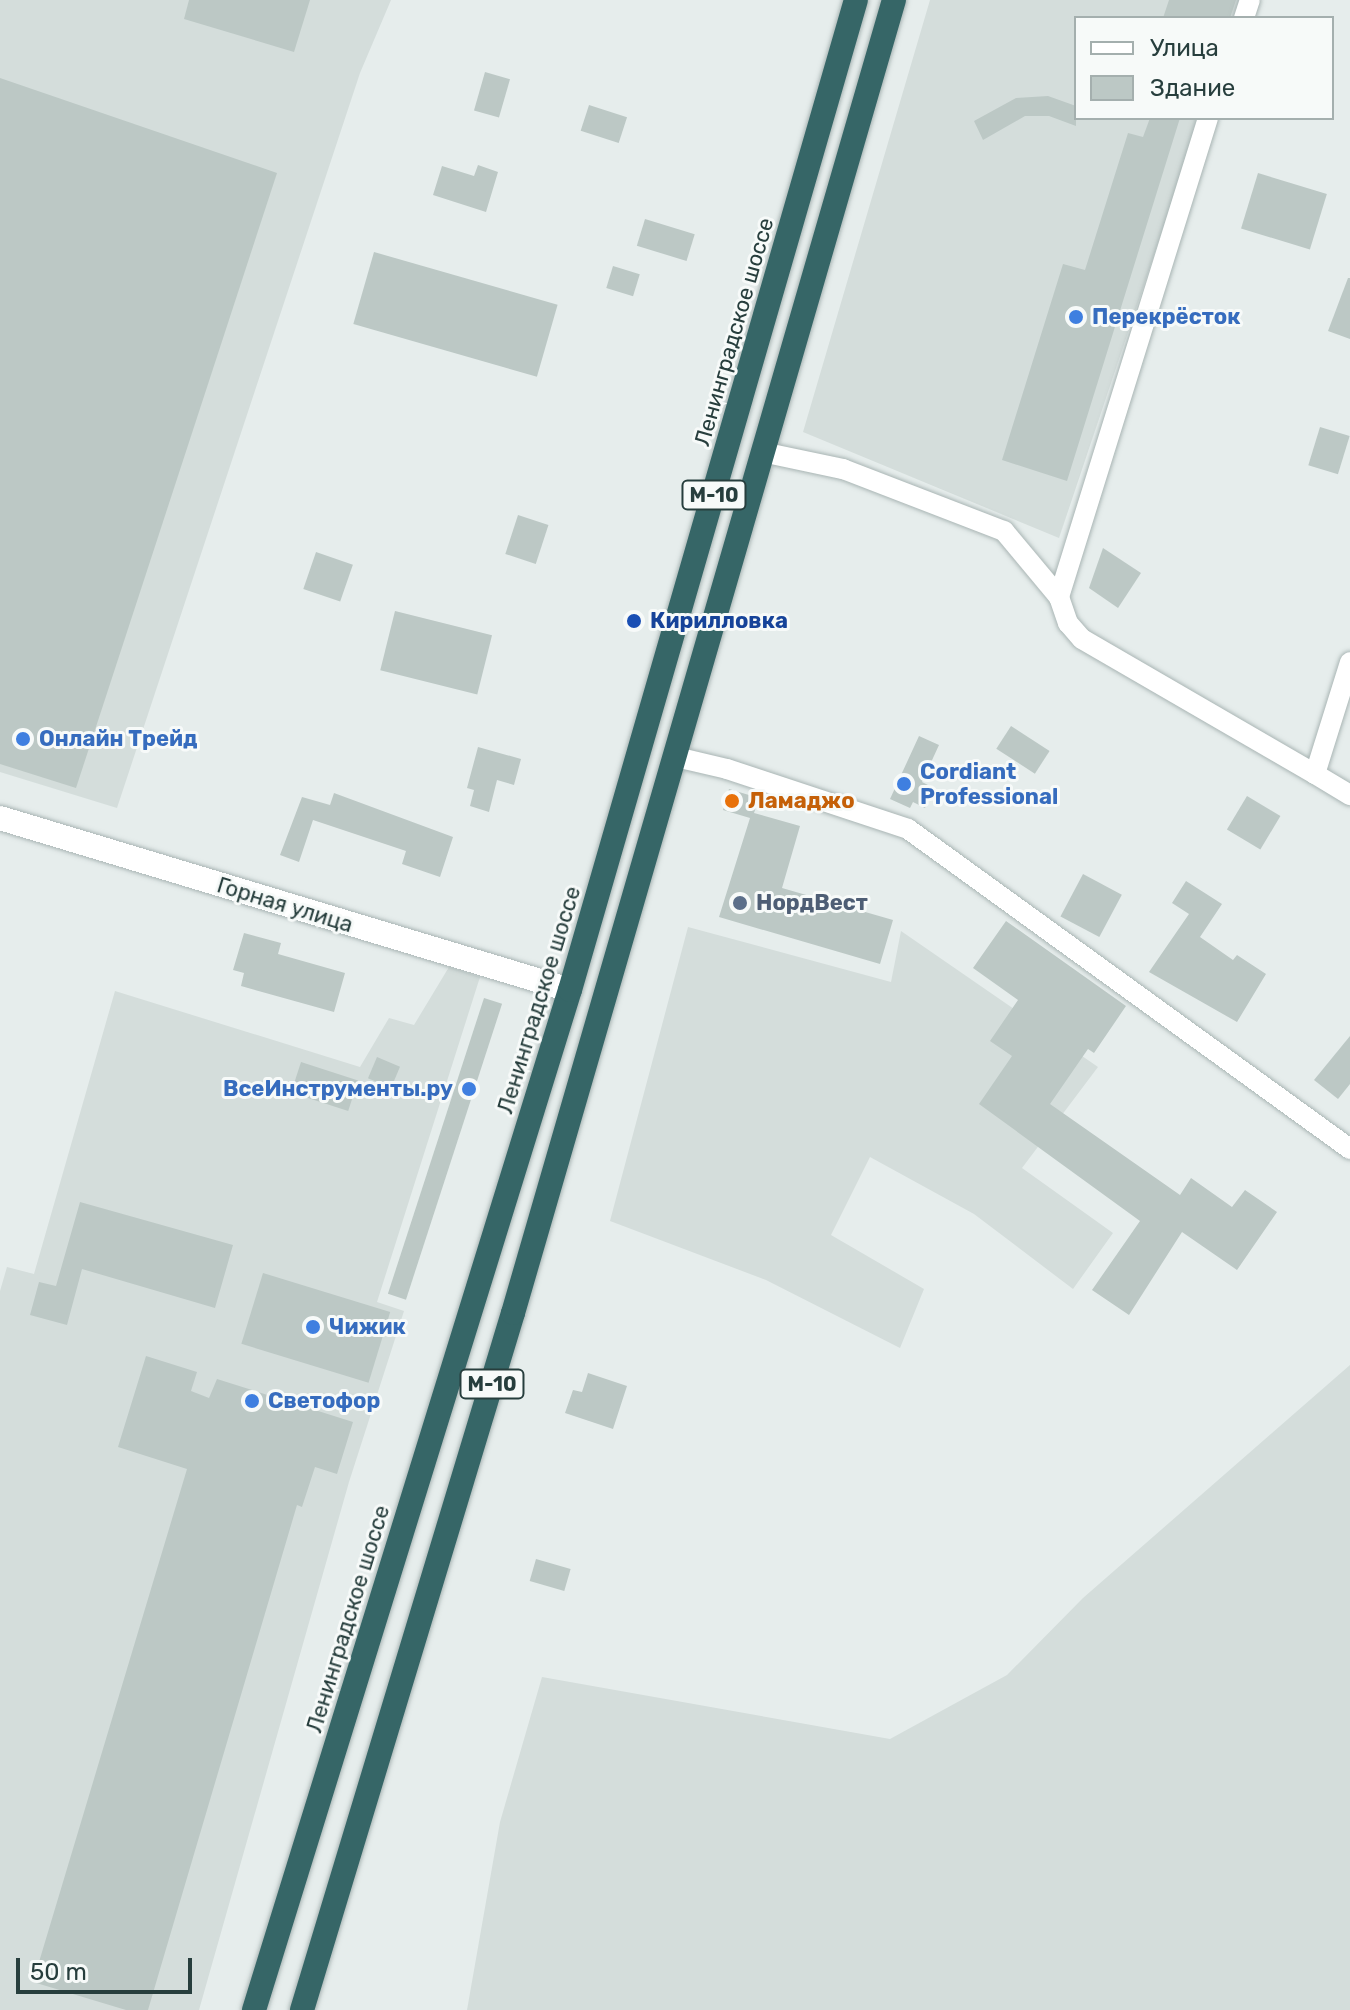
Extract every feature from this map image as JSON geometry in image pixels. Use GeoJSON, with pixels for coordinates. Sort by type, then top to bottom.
{"type":"FeatureCollection","features":[{"type":"Feature","properties":{"kind":"highway","name":"Ленинградское шоссе"},"geometry":{"type":"LineString","coordinates":[[254,2010],[570,990],[856,0]]}},
{"type":"Feature","properties":{"kind":"highway","name":"М-10"},"geometry":{"type":"LineString","coordinates":[[302,2010],[676,757],[894,0]]}},
{"type":"Feature","properties":{"kind":"street"},"geometry":{"type":"LineString","coordinates":[[1059,597],[1207,120]]}},
{"type":"Feature","properties":{"kind":"street"},"geometry":{"type":"LineString","coordinates":[[762,452],[843,469],[1004,531],[1059,597],[1068,623],[1082,639],[1350,795]]}},
{"type":"Feature","properties":{"kind":"street"},"geometry":{"type":"LineString","coordinates":[[1315,774],[1350,662]]}},
{"type":"Feature","properties":{"kind":"street"},"geometry":{"type":"LineString","coordinates":[[676,757],[908,829],[1350,1149]]}},
{"type":"Feature","properties":{"kind":"street","name":"Горная улица"},"geometry":{"type":"LineString","coordinates":[[0,818],[570,990]]}},
{"type":"Feature","properties":{"kind":"shaded area"},"geometry":{"type":"Polygon","coordinates":[[[0,0],[391,0],[360,73],[117,808],[0,772],[0,0]]]}},
{"type":"Feature","properties":{"kind":"shaded area"},"geometry":{"type":"Polygon","coordinates":[[[930,0],[1241,0],[1236,16],[1074,16],[1074,120],[1199,120],[1059,538],[803,432],[930,0]]]}},
{"type":"Feature","properties":{"kind":"shaded area"},"geometry":{"type":"Polygon","coordinates":[[[688,927],[891,982],[901,931],[1098,1067],[1022,1168],[1113,1233],[1073,1289],[974,1214],[870,1157],[831,1235],[924,1289],[900,1348],[766,1280],[610,1221],[688,927]]]}},
{"type":"Feature","properties":{"kind":"shaded area"},"geometry":{"type":"Polygon","coordinates":[[[449,967],[480,977],[377,1302],[404,1311],[349,1482],[199,2010],[0,2010],[0,1291],[7,1267],[34,1274],[115,991],[360,1067],[389,1018],[414,1025],[449,967]]]}},
{"type":"Feature","properties":{"kind":"shaded area"},"geometry":{"type":"Polygon","coordinates":[[[1350,1365],[1350,2010],[467,2010],[500,1822],[542,1677],[890,1739],[1007,1675],[1083,1598],[1350,1365]]]}},
{"type":"Feature","properties":{"kind":"building"},"geometry":{"type":"Polygon","coordinates":[[[189,0],[310,0],[294,52],[184,19],[189,0]]]}},
{"type":"Feature","properties":{"kind":"building"},"geometry":{"type":"Polygon","coordinates":[[[1169,0],[1236,0],[1231,16],[1164,16],[1169,0]]]}},
{"type":"Feature","properties":{"kind":"building"},"geometry":{"type":"Polygon","coordinates":[[[485,72],[510,79],[499,118],[474,110],[485,72]]]}},
{"type":"Feature","properties":{"kind":"building"},"geometry":{"type":"Polygon","coordinates":[[[0,78],[277,173],[76,788],[0,764],[0,78]]]}},
{"type":"Feature","properties":{"kind":"building"},"geometry":{"type":"Polygon","coordinates":[[[1048,96],[1074,105],[1076,126],[1049,116],[1025,116],[983,140],[974,121],[1016,98],[1048,96]]]}},
{"type":"Feature","properties":{"kind":"building"},"geometry":{"type":"Polygon","coordinates":[[[589,105],[627,117],[619,143],[581,131],[589,105]]]}},
{"type":"Feature","properties":{"kind":"building"},"geometry":{"type":"Polygon","coordinates":[[[1149,120],[1179,120],[1067,481],[1002,460],[1063,264],[1085,270],[1128,133],[1143,137],[1149,120]]]}},
{"type":"Feature","properties":{"kind":"building"},"geometry":{"type":"Polygon","coordinates":[[[478,165],[498,172],[486,212],[433,195],[442,166],[474,176],[478,165]]]}},
{"type":"Feature","properties":{"kind":"building"},"geometry":{"type":"Polygon","coordinates":[[[1258,173],[1327,194],[1310,250],[1241,228],[1258,173]]]}},
{"type":"Feature","properties":{"kind":"building"},"geometry":{"type":"Polygon","coordinates":[[[645,219],[695,234],[687,261],[637,246],[645,219]]]}},
{"type":"Feature","properties":{"kind":"building"},"geometry":{"type":"Polygon","coordinates":[[[374,252],[558,305],[537,377],[353,324],[374,252]]]}},
{"type":"Feature","properties":{"kind":"building"},"geometry":{"type":"Polygon","coordinates":[[[613,266],[640,274],[633,296],[606,288],[613,266]]]}},
{"type":"Feature","properties":{"kind":"building"},"geometry":{"type":"Polygon","coordinates":[[[1350,278],[1350,339],[1328,331],[1350,278]]]}},
{"type":"Feature","properties":{"kind":"building"},"geometry":{"type":"Polygon","coordinates":[[[1320,427],[1350,436],[1338,474],[1308,465],[1320,427]]]}},
{"type":"Feature","properties":{"kind":"building"},"geometry":{"type":"Polygon","coordinates":[[[518,515],[548,525],[536,564],[505,554],[518,515]]]}},
{"type":"Feature","properties":{"kind":"building"},"geometry":{"type":"Polygon","coordinates":[[[1103,548],[1141,573],[1118,608],[1089,588],[1103,548]]]}},
{"type":"Feature","properties":{"kind":"building"},"geometry":{"type":"Polygon","coordinates":[[[316,552],[353,565],[340,602],[303,589],[316,552]]]}},
{"type":"Feature","properties":{"kind":"building"},"geometry":{"type":"Polygon","coordinates":[[[395,611],[492,635],[477,694],[380,670],[395,611]]]}},
{"type":"Feature","properties":{"kind":"building"},"geometry":{"type":"Polygon","coordinates":[[[1011,726],[1050,751],[1035,774],[996,749],[1011,726]]]}},
{"type":"Feature","properties":{"kind":"building"},"geometry":{"type":"Polygon","coordinates":[[[919,736],[939,745],[922,782],[934,788],[925,808],[913,802],[910,808],[890,799],[919,736]]]}},
{"type":"Feature","properties":{"kind":"building"},"geometry":{"type":"Polygon","coordinates":[[[478,747],[521,759],[514,785],[497,780],[489,812],[470,806],[474,790],[467,788],[478,747]]]}},
{"type":"Feature","properties":{"kind":"building"},"geometry":{"type":"Polygon","coordinates":[[[729,789],[759,798],[754,813],[800,826],[782,888],[893,920],[880,964],[719,917],[750,818],[723,810],[729,789]]]}},
{"type":"Feature","properties":{"kind":"building"},"geometry":{"type":"Polygon","coordinates":[[[334,793],[453,837],[440,877],[402,864],[406,851],[313,820],[299,862],[280,855],[302,797],[330,805],[334,793]]]}},
{"type":"Feature","properties":{"kind":"building"},"geometry":{"type":"Polygon","coordinates":[[[1247,796],[1280,816],[1260,850],[1227,829],[1247,796]]]}},
{"type":"Feature","properties":{"kind":"building"},"geometry":{"type":"Polygon","coordinates":[[[1083,874],[1122,895],[1099,937],[1060,916],[1083,874]]]}},
{"type":"Feature","properties":{"kind":"building"},"geometry":{"type":"Polygon","coordinates":[[[1186,881],[1222,904],[1200,937],[1233,960],[1237,955],[1266,974],[1237,1022],[1149,972],[1189,914],[1172,903],[1186,881]]]}},
{"type":"Feature","properties":{"kind":"building"},"geometry":{"type":"Polygon","coordinates":[[[1006,921],[1126,1006],[1094,1053],[1088,1049],[1050,1104],[1180,1195],[1191,1178],[1232,1207],[1245,1190],[1277,1212],[1237,1270],[1182,1232],[1129,1315],[1092,1290],[1140,1221],[979,1104],[1012,1056],[990,1041],[1018,1000],[973,968],[1006,921]]]}},
{"type":"Feature","properties":{"kind":"building"},"geometry":{"type":"Polygon","coordinates":[[[244,933],[281,943],[278,954],[345,973],[334,1012],[241,986],[244,973],[233,970],[244,933]]]}},
{"type":"Feature","properties":{"kind":"building"},"geometry":{"type":"Polygon","coordinates":[[[484,998],[502,1004],[406,1300],[388,1294],[484,998]]]}},
{"type":"Feature","properties":{"kind":"building"},"geometry":{"type":"Polygon","coordinates":[[[1350,1036],[1350,1084],[1338,1099],[1314,1080],[1350,1036]]]}},
{"type":"Feature","properties":{"kind":"building"},"geometry":{"type":"Polygon","coordinates":[[[377,1057],[400,1067],[391,1088],[368,1078],[377,1057]]]}},
{"type":"Feature","properties":{"kind":"building"},"geometry":{"type":"Polygon","coordinates":[[[301,1062],[358,1081],[348,1111],[291,1092],[301,1062]]]}},
{"type":"Feature","properties":{"kind":"building"},"geometry":{"type":"Polygon","coordinates":[[[80,1202],[233,1245],[215,1308],[82,1269],[67,1325],[30,1315],[39,1282],[56,1286],[80,1202]]]}},
{"type":"Feature","properties":{"kind":"building","name":"Чижик"},"geometry":{"type":"Polygon","coordinates":[[[263,1273],[390,1312],[369,1383],[241,1344],[263,1273]]]}},
{"type":"Feature","properties":{"kind":"building"},"geometry":{"type":"Polygon","coordinates":[[[146,1356],[197,1372],[191,1391],[209,1398],[217,1379],[353,1422],[337,1474],[315,1467],[302,1507],[297,1505],[148,2010],[126,2010],[33,1982],[187,1469],[118,1447],[146,1356]]]}},
{"type":"Feature","properties":{"kind":"building"},"geometry":{"type":"Polygon","coordinates":[[[588,1373],[627,1386],[613,1429],[565,1413],[573,1390],[582,1392],[588,1373]]]}},
{"type":"Feature","properties":{"kind":"building"},"geometry":{"type":"Polygon","coordinates":[[[536,1559],[571,1569],[564,1591],[530,1581],[536,1559]]]}},
{"type":"Feature","properties":{"kind":"place","name":"Перекрёсток"},"geometry":{"type":"Point","coordinates":[1076,317]}},
{"type":"Feature","properties":{"kind":"place","name":"Кирилловка"},"geometry":{"type":"Point","coordinates":[634,621]}},
{"type":"Feature","properties":{"kind":"place","name":"Онлайн Трейд"},"geometry":{"type":"Point","coordinates":[23,739]}},
{"type":"Feature","properties":{"kind":"place","name":"Cordiant Professional"},"geometry":{"type":"Point","coordinates":[904,784]}},
{"type":"Feature","properties":{"kind":"place","name":"Ламаджо"},"geometry":{"type":"Point","coordinates":[732,801]}},
{"type":"Feature","properties":{"kind":"place","name":"НордВест"},"geometry":{"type":"Point","coordinates":[740,903]}},
{"type":"Feature","properties":{"kind":"place","name":"ВсеИнструменты.ру"},"geometry":{"type":"Point","coordinates":[469,1089]}},
{"type":"Feature","properties":{"kind":"place","name":"Чижик"},"geometry":{"type":"Point","coordinates":[313,1327]}},
{"type":"Feature","properties":{"kind":"place","name":"Светофор"},"geometry":{"type":"Point","coordinates":[252,1401]}}]}
